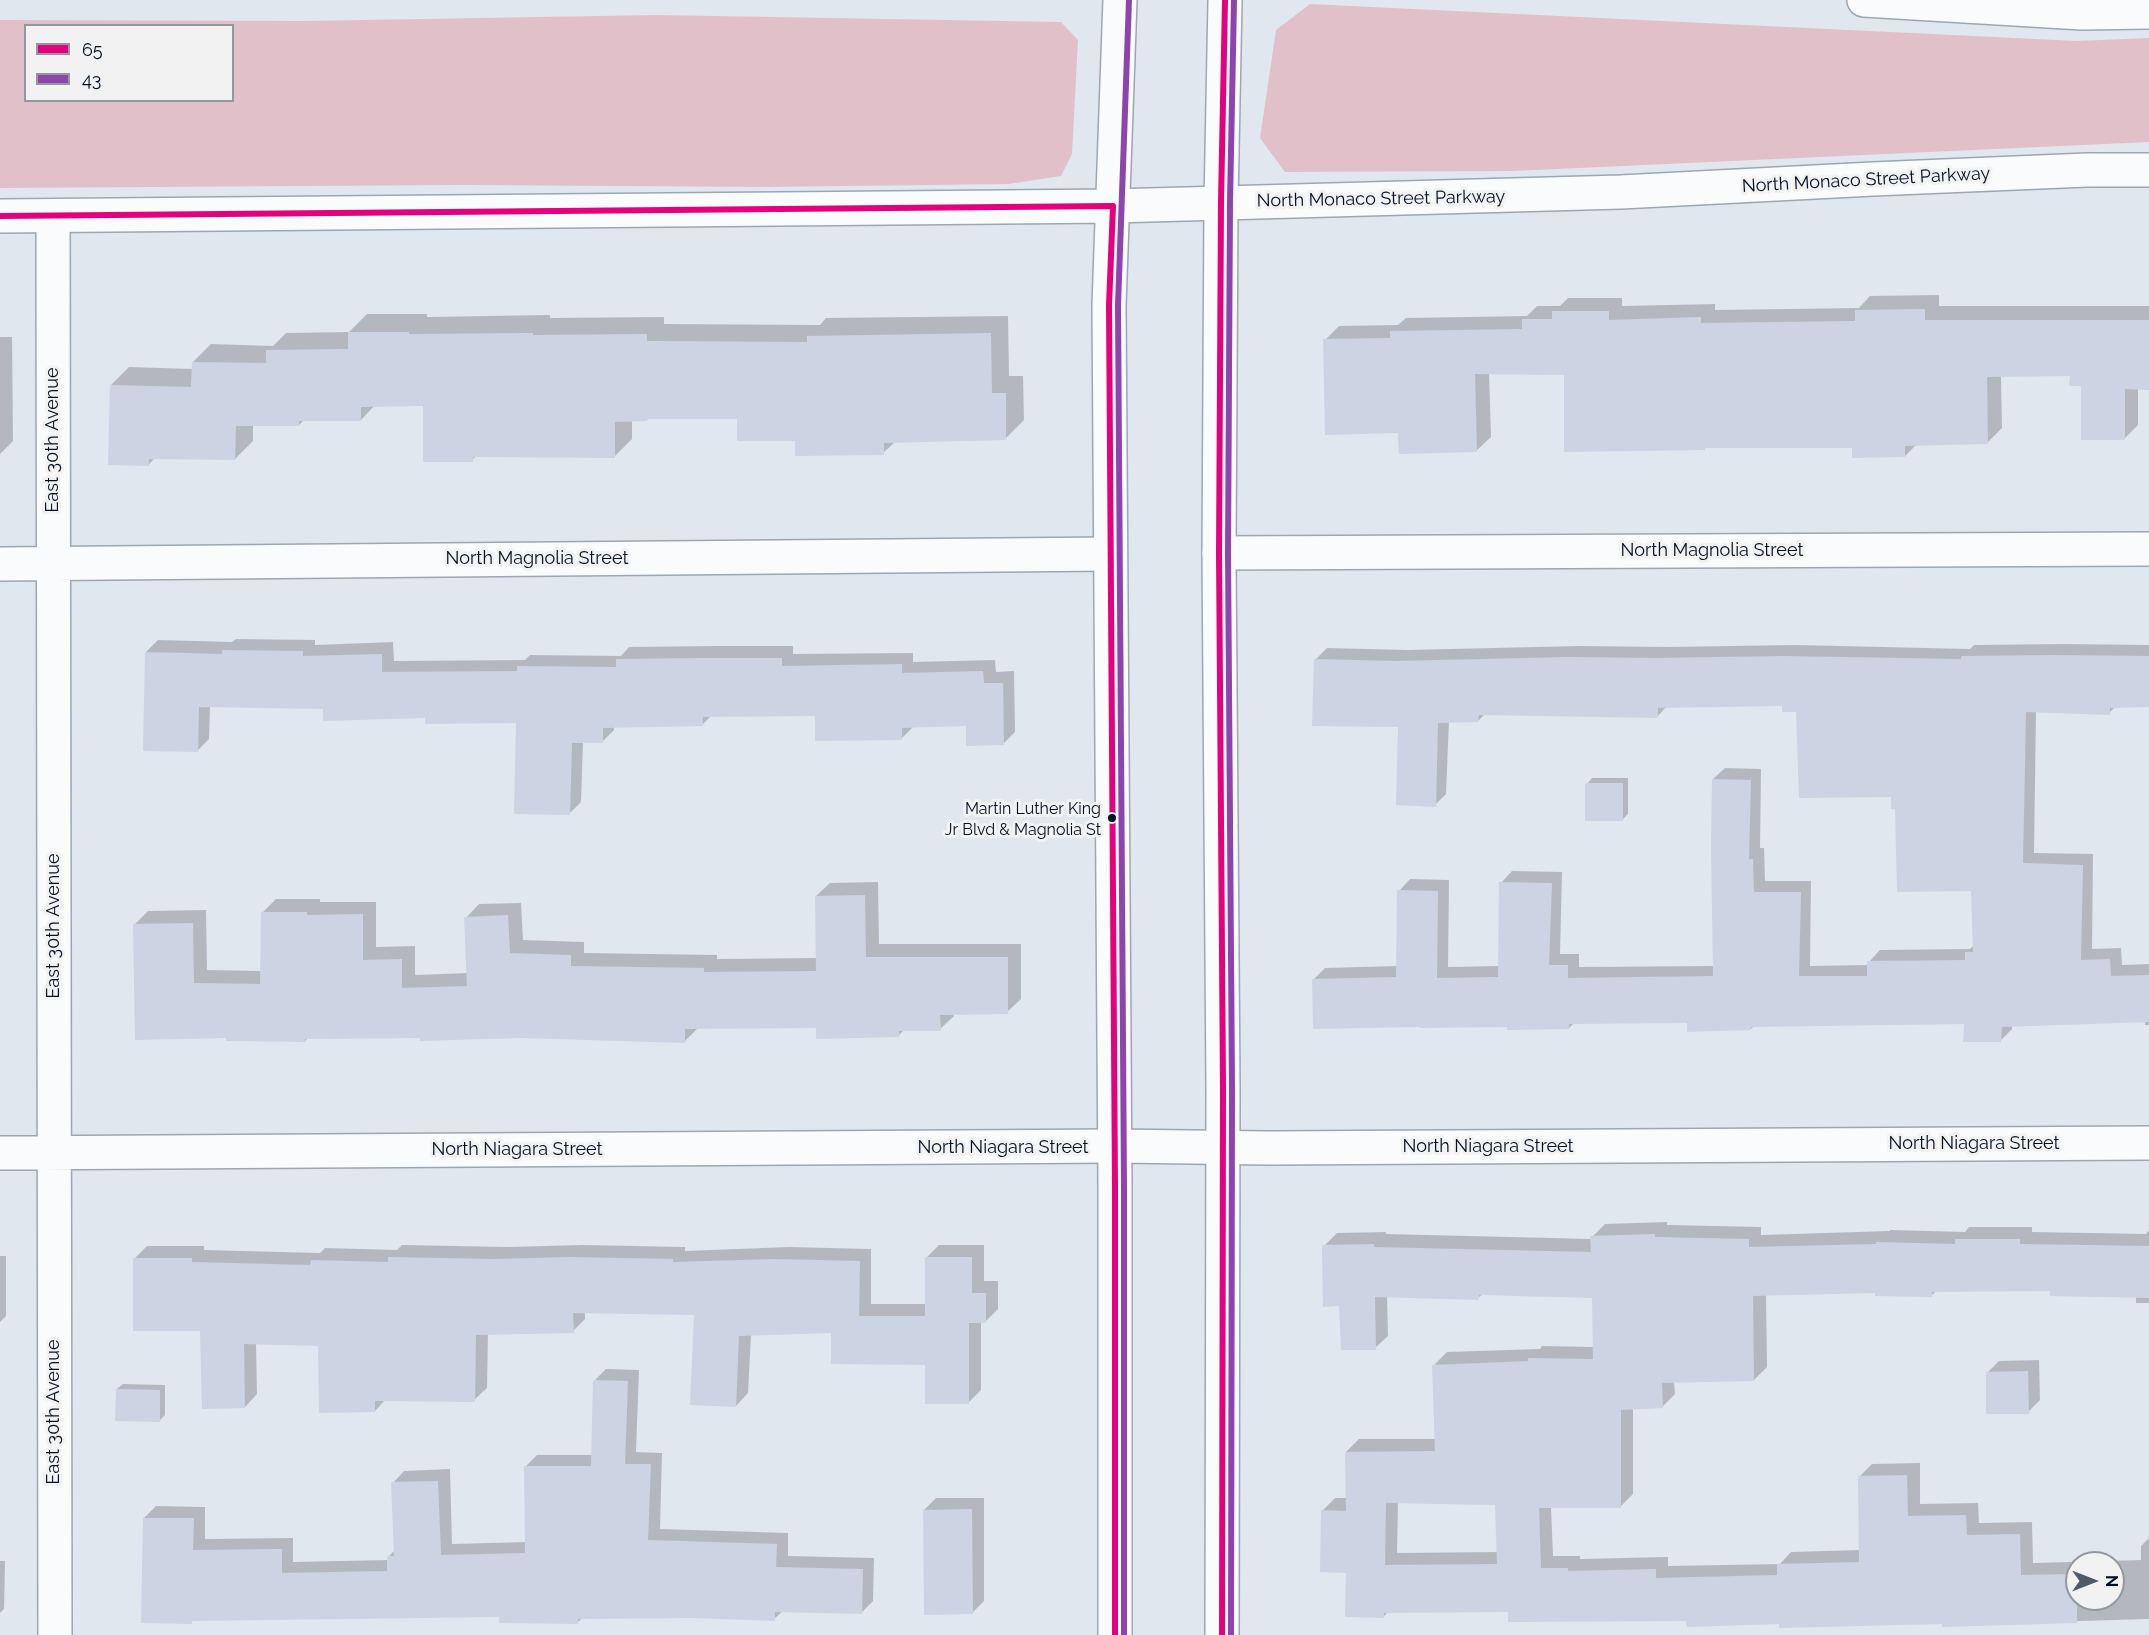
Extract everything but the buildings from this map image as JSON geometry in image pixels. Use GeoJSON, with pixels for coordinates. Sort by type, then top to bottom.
{"type":"FeatureCollection","features":[{"type":"Feature","properties":{"kind":"street"},"geometry":{"type":"LineString","coordinates":[[1115,1635],[1115,1146],[1109,305],[1120,0]]}},
{"type":"Feature","properties":{"kind":"street"},"geometry":{"type":"LineString","coordinates":[[1222,1635],[1223,1148],[1219,553],[1221,202],[1225,0]]}},
{"type":"Feature","properties":{"kind":"street"},"geometry":{"type":"LineString","coordinates":[[1864,0],[2082,13],[2149,12]]}},
{"type":"Feature","properties":{"kind":"street","name":"North Monaco Street Parkway"},"geometry":{"type":"LineString","coordinates":[[0,216],[1113,206],[1621,192],[1885,178],[2087,170],[2149,170]]}},
{"type":"Feature","properties":{"kind":"street","name":"East 30th Avenue"},"geometry":{"type":"LineString","coordinates":[[53,216],[55,1635]]}},
{"type":"Feature","properties":{"kind":"street","name":"North Magnolia Street"},"geometry":{"type":"LineString","coordinates":[[1219,553],[2149,549]]}},
{"type":"Feature","properties":{"kind":"street","name":"North Magnolia Street"},"geometry":{"type":"LineString","coordinates":[[0,564],[1110,554]]}},
{"type":"Feature","properties":{"kind":"street","name":"North Niagara Street"},"geometry":{"type":"LineString","coordinates":[[0,1153],[1115,1146],[1223,1148],[2149,1143]]}},
{"type":"Feature","properties":{"kind":"shaded area"},"geometry":{"type":"Polygon","coordinates":[[[1310,4],[2077,41],[2149,38],[2149,142],[1513,171],[1285,172],[1260,138],[1276,30],[1310,4]]]}},
{"type":"Feature","properties":{"kind":"shaded area"},"geometry":{"type":"Polygon","coordinates":[[[657,15],[1061,22],[1078,40],[1072,154],[1061,176],[1009,184],[765,187],[462,185],[0,188],[0,20],[304,21],[657,15]]]}},
{"type":"Feature","properties":{"kind":"transit line","name":"43"},"geometry":{"type":"LineString","coordinates":[[1124,1635],[1124,1188],[1118,305],[1129,0]]}},
{"type":"Feature","properties":{"kind":"transit line","name":"65"},"geometry":{"type":"LineString","coordinates":[[1222,1635],[1223,1088],[1219,553],[1221,202],[1225,0]]}},
{"type":"Feature","properties":{"kind":"transit line","name":"43"},"geometry":{"type":"LineString","coordinates":[[1231,1635],[1232,1088],[1228,553],[1230,202],[1234,0]]}},
{"type":"Feature","properties":{"kind":"transit line","name":"65"},"geometry":{"type":"LineString","coordinates":[[0,216],[1113,206],[1109,305],[1115,1188],[1115,1635]]}},
{"type":"Feature","properties":{"kind":"place","name":"Martin Luther King Jr Blvd & Magnolia St"},"geometry":{"type":"Point","coordinates":[1112,818]}}]}
